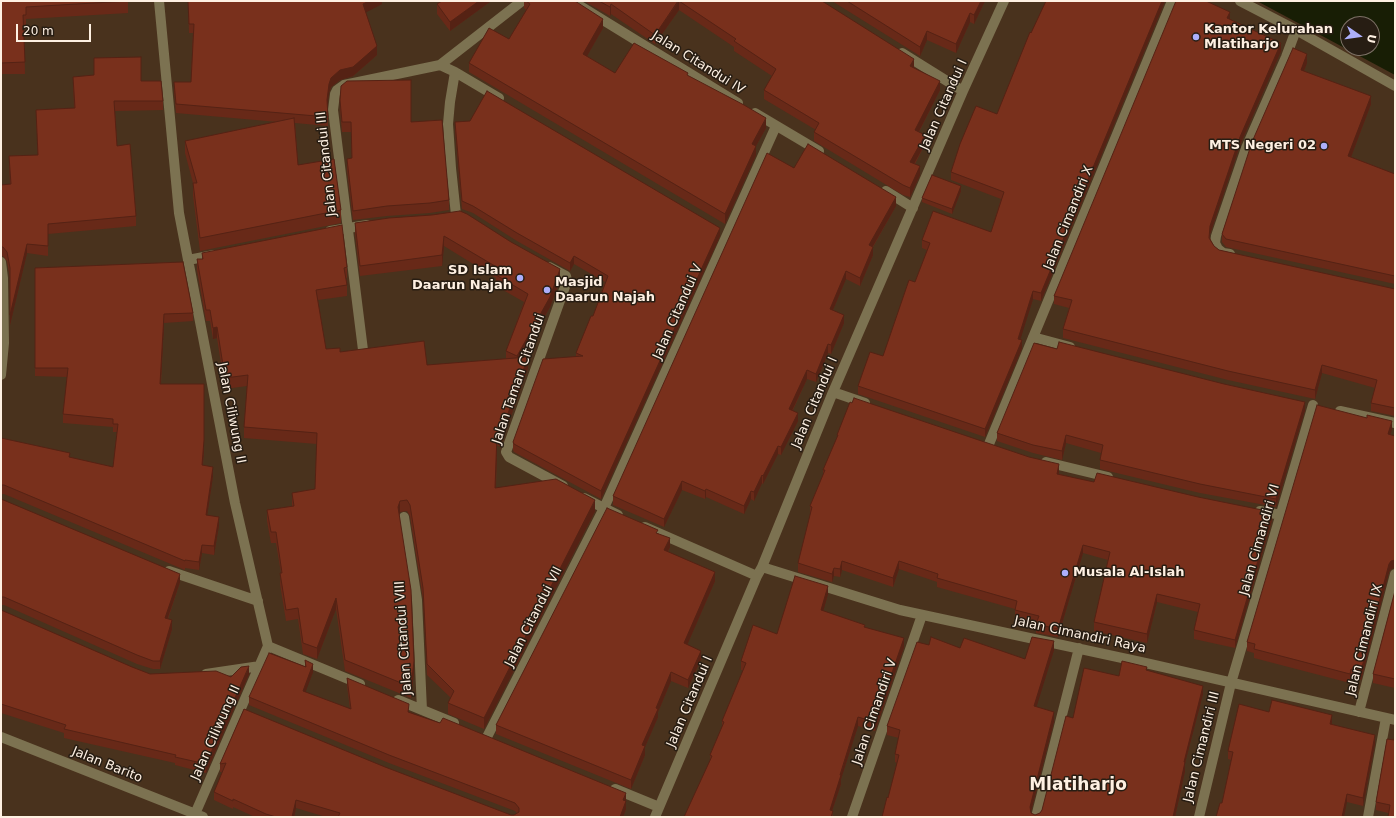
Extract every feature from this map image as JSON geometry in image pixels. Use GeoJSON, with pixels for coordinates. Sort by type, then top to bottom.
{"type":"FeatureCollection","features":[{"type":"Feature","properties":{"kind":"street","name":"Jalan Ciliwung II"},"geometry":{"type":"LineString","coordinates":[[159,1],[179,213],[235,503],[268,646],[244,711],[199,815]]}},
{"type":"Feature","properties":{"kind":"street","name":"Jalan Citandui III"},"geometry":{"type":"LineString","coordinates":[[363,350],[333,110],[335,94],[337,90],[344,85],[440,66],[522,1]]}},
{"type":"Feature","properties":{"kind":"street","name":"Jalan Citandui IV"},"geometry":{"type":"LineString","coordinates":[[572,1],[824,154]]}},
{"type":"Feature","properties":{"kind":"street","name":"Jalan Citandui I"},"geometry":{"type":"LineString","coordinates":[[655,817],[760,571],[833,392],[963,91],[1004,1]]}},
{"type":"Feature","properties":{"kind":"street","name":"Jalan Cimandiri X"},"geometry":{"type":"LineString","coordinates":[[988,444],[1172,1]]}},
{"type":"Feature","properties":{"kind":"street"},"geometry":{"type":"LineString","coordinates":[[1240,1],[1296,30],[1395,86]]}},
{"type":"Feature","properties":{"kind":"street"},"geometry":{"type":"LineString","coordinates":[[1238,256],[1223,253],[1218,249],[1215,243],[1216,236],[1246,148],[1286,57],[1296,30]]}},
{"type":"Feature","properties":{"kind":"street"},"geometry":{"type":"LineString","coordinates":[[893,47],[963,91]]}},
{"type":"Feature","properties":{"kind":"street"},"geometry":{"type":"LineString","coordinates":[[440,66],[455,72],[509,104]]}},
{"type":"Feature","properties":{"kind":"street"},"geometry":{"type":"LineString","coordinates":[[443,217],[460,215],[451,168],[448,124],[455,72]]}},
{"type":"Feature","properties":{"kind":"street","name":"Jalan Citandui V"},"geometry":{"type":"LineString","coordinates":[[604,508],[725,231],[776,126]]}},
{"type":"Feature","properties":{"kind":"street"},"geometry":{"type":"LineString","coordinates":[[879,187],[913,208]]}},
{"type":"Feature","properties":{"kind":"street"},"geometry":{"type":"LineString","coordinates":[[317,234],[375,224]]}},
{"type":"Feature","properties":{"kind":"street"},"geometry":{"type":"LineString","coordinates":[[188,260],[226,252]]}},
{"type":"Feature","properties":{"kind":"street"},"geometry":{"type":"LineString","coordinates":[[1,262],[3,278],[4,343],[1,375]]}},
{"type":"Feature","properties":{"kind":"street","name":"Jalan Taman Citandui"},"geometry":{"type":"LineString","coordinates":[[509,458],[506,450],[567,281],[566,276],[540,262]]}},
{"type":"Feature","properties":{"kind":"street"},"geometry":{"type":"LineString","coordinates":[[1033,337],[1080,349]]}},
{"type":"Feature","properties":{"kind":"street"},"geometry":{"type":"LineString","coordinates":[[833,392],[878,407]]}},
{"type":"Feature","properties":{"kind":"street","name":"Jalan Cimandiri VI"},"geometry":{"type":"LineString","coordinates":[[1231,683],[1281,515],[1317,406],[1395,423]]}},
{"type":"Feature","properties":{"kind":"street","name":"Jalan Cimandiri Raya"},"geometry":{"type":"LineString","coordinates":[[509,458],[629,520],[760,571],[900,610],[1079,648],[1390,719]]}},
{"type":"Feature","properties":{"kind":"street"},"geometry":{"type":"LineString","coordinates":[[1038,461],[1115,479]]}},
{"type":"Feature","properties":{"kind":"street","name":"Jalan Citandui VII"},"geometry":{"type":"LineString","coordinates":[[487,737],[604,508]]}},
{"type":"Feature","properties":{"kind":"street"},"geometry":{"type":"LineString","coordinates":[[1251,509],[1281,515]]}},
{"type":"Feature","properties":{"kind":"street","name":"Jalan Citandui VIII"},"geometry":{"type":"LineString","coordinates":[[404,517],[417,600],[422,710]]}},
{"type":"Feature","properties":{"kind":"street"},"geometry":{"type":"LineString","coordinates":[[159,567],[258,601]]}},
{"type":"Feature","properties":{"kind":"street","name":"Jalan Cimandiri IX"},"geometry":{"type":"LineString","coordinates":[[1359,712],[1395,574]]}},
{"type":"Feature","properties":{"kind":"street","name":"Jalan Cimandiri V"},"geometry":{"type":"LineString","coordinates":[[852,817],[922,615]]}},
{"type":"Feature","properties":{"kind":"street"},"geometry":{"type":"LineString","coordinates":[[268,646],[371,688]]}},
{"type":"Feature","properties":{"kind":"street"},"geometry":{"type":"LineString","coordinates":[[1036,817],[1079,648]]}},
{"type":"Feature","properties":{"kind":"street"},"geometry":{"type":"LineString","coordinates":[[197,675],[260,666]]}},
{"type":"Feature","properties":{"kind":"street","name":"Jalan Cimandiri III"},"geometry":{"type":"LineString","coordinates":[[1199,817],[1231,683]]}},
{"type":"Feature","properties":{"kind":"street"},"geometry":{"type":"LineString","coordinates":[[385,695],[465,728]]}},
{"type":"Feature","properties":{"kind":"street"},"geometry":{"type":"LineString","coordinates":[[1368,817],[1390,719]]}},
{"type":"Feature","properties":{"kind":"street","name":"Jalan Barito"},"geometry":{"type":"LineString","coordinates":[[1,737],[199,815]]}},
{"type":"Feature","properties":{"kind":"street"},"geometry":{"type":"LineString","coordinates":[[609,787],[659,807]]}},
{"type":"Feature","properties":{"kind":"shaded area"},"geometry":{"type":"Polygon","coordinates":[[[1257,1],[1395,1],[1395,75],[1360,56],[1380,56],[1380,16],[1340,16],[1340,46],[1257,1]]]}},
{"type":"Feature","properties":{"kind":"building"},"geometry":{"type":"Polygon","coordinates":[[[1,1],[128,1],[26,7],[26,15],[23,15],[25,62],[1,63],[1,1]]]}},
{"type":"Feature","properties":{"kind":"building"},"geometry":{"type":"Polygon","coordinates":[[[188,1],[369,1],[363,4],[377,46],[353,67],[340,70],[331,78],[327,100],[328,117],[176,104],[174,82],[191,82],[194,24],[189,24],[188,1]]]}},
{"type":"Feature","properties":{"kind":"building"},"geometry":{"type":"Polygon","coordinates":[[[442,1],[479,1],[450,22],[437,4],[442,1]]]}},
{"type":"Feature","properties":{"kind":"building"},"geometry":{"type":"Polygon","coordinates":[[[526,1],[575,1],[603,19],[583,54],[615,73],[634,43],[688,73],[687,75],[766,118],[752,144],[756,146],[725,214],[469,63],[489,28],[509,39],[530,4],[526,1]]]}},
{"type":"Feature","properties":{"kind":"building"},"geometry":{"type":"Polygon","coordinates":[[[599,1],[678,1],[655,35],[611,4],[610,7],[599,1]]]}},
{"type":"Feature","properties":{"kind":"building"},"geometry":{"type":"Polygon","coordinates":[[[679,1],[822,1],[914,59],[910,66],[940,81],[915,130],[925,135],[910,162],[920,166],[910,188],[814,132],[819,123],[764,90],[776,69],[734,41],[736,39],[679,1]]]}},
{"type":"Feature","properties":{"kind":"building"},"geometry":{"type":"Polygon","coordinates":[[[847,1],[981,1],[974,15],[970,13],[956,44],[927,31],[920,47],[847,1]]]}},
{"type":"Feature","properties":{"kind":"building"},"geometry":{"type":"Polygon","coordinates":[[[1046,1],[1162,1],[1041,293],[1033,291],[1018,339],[1022,340],[985,429],[858,386],[870,352],[883,356],[909,280],[915,282],[930,243],[922,240],[933,211],[991,232],[1004,192],[951,172],[960,144],[976,106],[997,114],[1030,32],[1031,33],[1046,1]]]}},
{"type":"Feature","properties":{"kind":"building"},"geometry":{"type":"Polygon","coordinates":[[[1176,1],[1206,1],[1230,12],[1227,18],[1281,43],[1240,137],[1210,226],[1209,238],[1214,246],[1219,250],[1395,289],[1395,408],[1371,403],[1377,380],[1322,365],[1315,390],[1228,371],[1063,329],[1072,300],[1054,296],[1176,1]]]}},
{"type":"Feature","properties":{"kind":"building","name":"MTS Negeri 02"},"geometry":{"type":"Polygon","coordinates":[[[1293,48],[1307,54],[1301,70],[1371,96],[1348,156],[1395,174],[1395,276],[1226,239],[1222,234],[1252,142],[1293,48]]]}},
{"type":"Feature","properties":{"kind":"building"},"geometry":{"type":"Polygon","coordinates":[[[141,57],[141,81],[161,81],[163,101],[114,101],[117,146],[130,144],[136,216],[48,224],[48,246],[27,244],[10,315],[10,268],[7,252],[3,247],[1,247],[1,185],[11,184],[9,156],[38,155],[36,110],[75,108],[73,77],[94,75],[94,58],[141,57]]]}},
{"type":"Feature","properties":{"kind":"building"},"geometry":{"type":"Polygon","coordinates":[[[411,80],[411,122],[442,120],[449,200],[353,211],[347,159],[352,158],[351,122],[342,122],[340,100],[341,86],[347,81],[411,80]]]}},
{"type":"Feature","properties":{"kind":"building"},"geometry":{"type":"Polygon","coordinates":[[[487,91],[720,228],[601,491],[514,444],[513,442],[543,359],[583,356],[576,353],[591,316],[593,316],[608,276],[574,256],[570,263],[462,201],[455,122],[470,121],[487,91]]]}},
{"type":"Feature","properties":{"kind":"building"},"geometry":{"type":"Polygon","coordinates":[[[294,118],[298,165],[334,159],[341,210],[200,238],[193,183],[197,183],[185,141],[294,118]]]}},
{"type":"Feature","properties":{"kind":"building"},"geometry":{"type":"Polygon","coordinates":[[[808,144],[896,197],[869,245],[873,247],[860,278],[846,271],[830,309],[844,315],[831,345],[828,344],[816,374],[807,370],[789,409],[798,413],[781,447],[778,446],[754,492],[751,491],[744,506],[706,489],[705,491],[682,481],[664,519],[613,496],[767,153],[794,168],[808,144]]]}},
{"type":"Feature","properties":{"kind":"building"},"geometry":{"type":"Polygon","coordinates":[[[932,175],[961,186],[952,209],[922,198],[932,175]]]}},
{"type":"Feature","properties":{"kind":"building"},"geometry":{"type":"Polygon","coordinates":[[[460,211],[511,242],[560,269],[550,297],[517,356],[506,351],[528,294],[496,275],[500,269],[444,236],[442,255],[360,266],[355,223],[460,211]]]}},
{"type":"Feature","properties":{"kind":"building"},"geometry":{"type":"Polygon","coordinates":[[[342,225],[347,267],[344,268],[347,285],[316,290],[326,349],[340,348],[340,352],[424,341],[427,365],[528,357],[500,436],[497,434],[495,488],[556,479],[595,500],[484,718],[448,703],[454,691],[427,664],[423,588],[410,505],[407,500],[400,501],[398,507],[411,590],[414,661],[411,687],[345,660],[336,598],[317,648],[303,643],[298,608],[286,610],[280,573],[282,573],[276,532],[271,532],[267,510],[294,506],[292,493],[315,489],[317,433],[244,427],[248,375],[225,378],[217,327],[213,328],[210,310],[206,310],[197,259],[203,259],[202,253],[342,225]]]}},
{"type":"Feature","properties":{"kind":"building"},"geometry":{"type":"Polygon","coordinates":[[[183,262],[193,313],[164,314],[160,384],[204,384],[204,440],[202,465],[213,467],[206,515],[219,517],[214,546],[202,545],[199,562],[185,561],[1,485],[1,438],[70,453],[69,457],[113,467],[118,424],[113,424],[113,419],[63,414],[68,368],[35,368],[35,268],[183,262]]]}},
{"type":"Feature","properties":{"kind":"building"},"geometry":{"type":"Polygon","coordinates":[[[1059,342],[1224,384],[1305,402],[1276,499],[1200,484],[1100,460],[1103,445],[1066,435],[1062,451],[1033,445],[997,433],[1034,343],[1057,349],[1059,342]]]}},
{"type":"Feature","properties":{"kind":"building"},"geometry":{"type":"Polygon","coordinates":[[[854,398],[1029,457],[1059,464],[1057,474],[1094,482],[1097,473],[1198,497],[1272,512],[1235,640],[1194,630],[1200,604],[1157,594],[1147,634],[1094,622],[1110,552],[1083,545],[1058,629],[1036,624],[1039,616],[1015,610],[1017,601],[937,578],[938,574],[899,561],[893,578],[842,561],[840,569],[834,568],[832,574],[798,563],[812,507],[810,506],[850,402],[852,403],[854,398]]]}},
{"type":"Feature","properties":{"kind":"building"},"geometry":{"type":"Polygon","coordinates":[[[1317,405],[1367,418],[1367,415],[1392,421],[1388,434],[1395,436],[1395,560],[1391,561],[1389,564],[1361,671],[1351,669],[1350,674],[1254,649],[1255,644],[1247,642],[1317,405]]]}},
{"type":"Feature","properties":{"kind":"building"},"geometry":{"type":"Polygon","coordinates":[[[1,499],[180,574],[165,618],[172,620],[160,661],[153,661],[137,655],[1,597],[1,499]]]}},
{"type":"Feature","properties":{"kind":"building"},"geometry":{"type":"Polygon","coordinates":[[[607,508],[658,530],[656,533],[670,538],[664,550],[715,572],[684,643],[701,651],[688,680],[671,672],[656,708],[658,709],[642,745],[645,746],[631,780],[496,725],[607,508]]]}},
{"type":"Feature","properties":{"kind":"building"},"geometry":{"type":"Polygon","coordinates":[[[795,576],[828,586],[821,610],[865,625],[864,627],[904,638],[875,722],[858,717],[830,810],[833,811],[831,817],[684,817],[712,756],[710,755],[724,722],[722,721],[746,663],[741,661],[753,625],[777,634],[795,576]]]}},
{"type":"Feature","properties":{"kind":"building"},"geometry":{"type":"Polygon","coordinates":[[[1395,591],[1395,679],[1373,674],[1395,591]]]}},
{"type":"Feature","properties":{"kind":"building"},"geometry":{"type":"Polygon","coordinates":[[[1,610],[150,674],[216,671],[231,677],[241,667],[249,666],[206,764],[175,757],[176,755],[64,729],[66,725],[1,704],[1,610]]]}},
{"type":"Feature","properties":{"kind":"building"},"geometry":{"type":"Polygon","coordinates":[[[931,637],[960,648],[964,638],[1025,659],[1032,637],[1054,641],[1034,706],[1054,712],[1030,807],[1031,813],[1035,815],[1040,813],[1042,810],[1066,716],[1073,718],[1084,668],[1119,676],[1122,661],[1147,667],[1146,670],[1203,686],[1184,762],[1173,817],[882,817],[899,755],[895,754],[900,730],[887,726],[917,642],[929,645],[931,637]]]}},
{"type":"Feature","properties":{"kind":"building"},"geometry":{"type":"Polygon","coordinates":[[[269,653],[306,667],[305,660],[313,664],[303,691],[351,709],[347,678],[409,704],[408,712],[440,723],[443,718],[626,793],[623,800],[626,801],[620,817],[338,817],[340,813],[296,800],[292,817],[276,817],[233,799],[233,801],[214,792],[226,763],[220,764],[244,709],[385,767],[511,815],[519,812],[519,808],[515,803],[389,755],[249,697],[269,653]]]}},
{"type":"Feature","properties":{"kind":"building"},"geometry":{"type":"Polygon","coordinates":[[[1272,700],[1332,715],[1330,724],[1375,735],[1363,798],[1347,794],[1342,817],[1216,817],[1220,803],[1222,803],[1233,752],[1228,751],[1239,704],[1269,712],[1272,700]]]}},
{"type":"Feature","properties":{"kind":"building"},"geometry":{"type":"Polygon","coordinates":[[[1395,735],[1395,817],[1388,817],[1390,805],[1376,802],[1387,739],[1394,740],[1395,735]]]}},
{"type":"Feature","properties":{"kind":"place","name":"Kantor Kelurahan Mlatiharjo"},"geometry":{"type":"Point","coordinates":[1196,37]}},
{"type":"Feature","properties":{"kind":"place","name":"MTS Negeri 02"},"geometry":{"type":"Point","coordinates":[1324,146]}},
{"type":"Feature","properties":{"kind":"place","name":"SD Islam Daarun Najah"},"geometry":{"type":"Point","coordinates":[520,278]}},
{"type":"Feature","properties":{"kind":"place","name":"Masjid Daarun Najah"},"geometry":{"type":"Point","coordinates":[547,290]}},
{"type":"Feature","properties":{"kind":"place","name":"Musala Al-Islah"},"geometry":{"type":"Point","coordinates":[1065,573]}},
{"type":"Feature","properties":{"kind":"district","name":"Mlatiharjo"},"geometry":{"type":"Point","coordinates":[1078,786]}}]}
